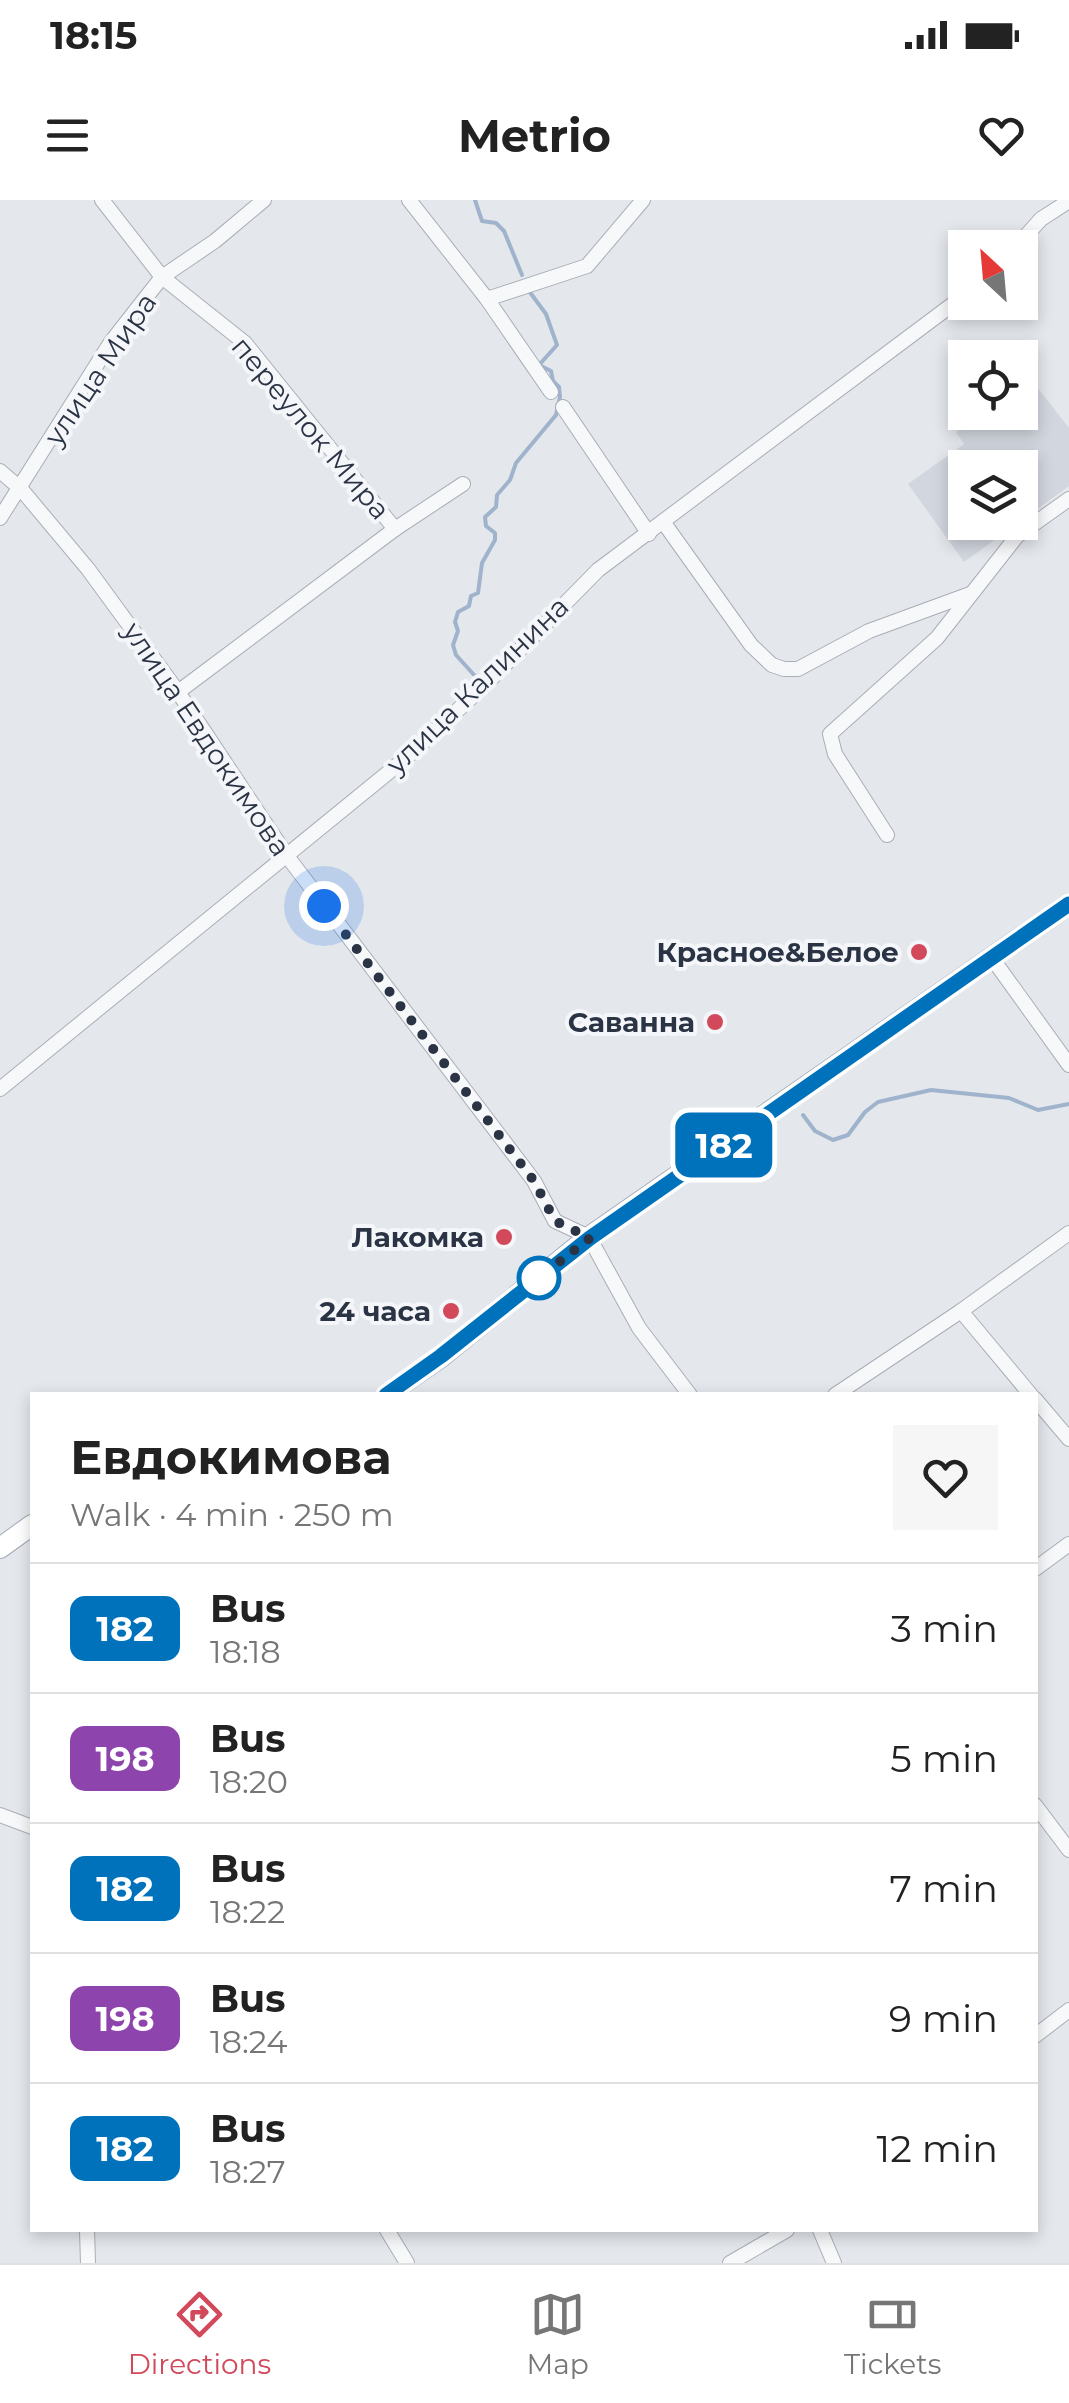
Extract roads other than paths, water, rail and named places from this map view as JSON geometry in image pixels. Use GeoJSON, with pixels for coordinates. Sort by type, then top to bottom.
{"type":"FeatureCollection","features":[{"type":"Feature","properties":{"kind":"main road"},"geometry":{"type":"LineString","coordinates":[[390,1392],[590,1238],[1069,904]]}},
{"type":"Feature","properties":{"kind":"main road"},"geometry":{"type":"LineString","coordinates":[[0,1548],[30,1526]]}},
{"type":"Feature","properties":{"kind":"street","name":"переулок Мира"},"geometry":{"type":"LineString","coordinates":[[102,200],[162,277],[244,343],[395,529]]}},
{"type":"Feature","properties":{"kind":"street","name":"улица Мира"},"geometry":{"type":"LineString","coordinates":[[0,518],[112,342],[162,277],[215,241],[264,200]]}},
{"type":"Feature","properties":{"kind":"street"},"geometry":{"type":"LineString","coordinates":[[409,200],[486,299],[551,392]]}},
{"type":"Feature","properties":{"kind":"street"},"geometry":{"type":"LineString","coordinates":[[486,299],[587,266],[643,200]]}},
{"type":"Feature","properties":{"kind":"street"},"geometry":{"type":"LineString","coordinates":[[1031,230],[1069,201]]}},
{"type":"Feature","properties":{"kind":"street","name":"улица Калинина"},"geometry":{"type":"LineString","coordinates":[[0,1088],[419,746],[598,570],[948,307]]}},
{"type":"Feature","properties":{"kind":"street"},"geometry":{"type":"LineString","coordinates":[[563,407],[649,534]]}},
{"type":"Feature","properties":{"kind":"street","name":"улица Евдокимова"},"geometry":{"type":"LineString","coordinates":[[0,471],[21,488],[88,568],[178,692],[286,856],[534,1181],[555,1221],[590,1238],[640,1328],[688,1392]]}},
{"type":"Feature","properties":{"kind":"street"},"geometry":{"type":"LineString","coordinates":[[178,692],[395,529],[463,484]]}},
{"type":"Feature","properties":{"kind":"street"},"geometry":{"type":"LineString","coordinates":[[887,835],[835,754],[830,734],[938,638],[1016,536],[1069,499]]}},
{"type":"Feature","properties":{"kind":"street"},"geometry":{"type":"LineString","coordinates":[[664,523],[750,645],[772,665],[784,669],[798,669],[869,630],[970,594]]}},
{"type":"Feature","properties":{"kind":"street"},"geometry":{"type":"LineString","coordinates":[[992,958],[1069,1065]]}},
{"type":"Feature","properties":{"kind":"street"},"geometry":{"type":"LineString","coordinates":[[840,1392],[962,1311],[1069,1233]]}},
{"type":"Feature","properties":{"kind":"street"},"geometry":{"type":"LineString","coordinates":[[962,1311],[1029,1392]]}},
{"type":"Feature","properties":{"kind":"street"},"geometry":{"type":"LineString","coordinates":[[1038,1403],[1069,1439]]}},
{"type":"Feature","properties":{"kind":"street"},"geometry":{"type":"LineString","coordinates":[[1038,1566],[1069,1544]]}},
{"type":"Feature","properties":{"kind":"street"},"geometry":{"type":"LineString","coordinates":[[1038,1812],[1069,1850]]}},
{"type":"Feature","properties":{"kind":"street"},"geometry":{"type":"LineString","coordinates":[[0,1814],[30,1826]]}},
{"type":"Feature","properties":{"kind":"street"},"geometry":{"type":"LineString","coordinates":[[1038,2034],[1069,2010]]}},
{"type":"Feature","properties":{"kind":"street"},"geometry":{"type":"LineString","coordinates":[[87,2232],[88,2263]]}},
{"type":"Feature","properties":{"kind":"street"},"geometry":{"type":"LineString","coordinates":[[388,2232],[407,2263]]}},
{"type":"Feature","properties":{"kind":"street"},"geometry":{"type":"LineString","coordinates":[[821,2232],[834,2263]]}},
{"type":"Feature","properties":{"kind":"street"},"geometry":{"type":"LineString","coordinates":[[730,2263],[765,2234]]}},
{"type":"Feature","properties":{"kind":"waterway"},"geometry":{"type":"LineString","coordinates":[[475,200],[482,221],[496,223],[504,231],[522,275]]}},
{"type":"Feature","properties":{"kind":"waterway"},"geometry":{"type":"LineString","coordinates":[[475,676],[456,655],[453,645],[458,612],[469,606],[471,596],[478,593],[482,563],[495,540],[485,517],[496,507],[497,495],[510,480],[516,463],[556,415],[560,397],[551,371],[539,365],[557,345],[546,314],[529,291]]}},
{"type":"Feature","properties":{"kind":"waterway"},"geometry":{"type":"LineString","coordinates":[[803,1115],[815,1131],[833,1140],[848,1135],[878,1102],[931,1090],[1009,1098],[1038,1110],[1069,1104]]}},
{"type":"Feature","properties":{"kind":"place","name":"Красное&Белое"},"geometry":{"type":"Point","coordinates":[919,952]}},
{"type":"Feature","properties":{"kind":"place","name":"Саванна"},"geometry":{"type":"Point","coordinates":[715,1022]}},
{"type":"Feature","properties":{"kind":"place","name":"Лакомка"},"geometry":{"type":"Point","coordinates":[504,1237]}},
{"type":"Feature","properties":{"kind":"place","name":"24 часа"},"geometry":{"type":"Point","coordinates":[451,1311]}}]}
